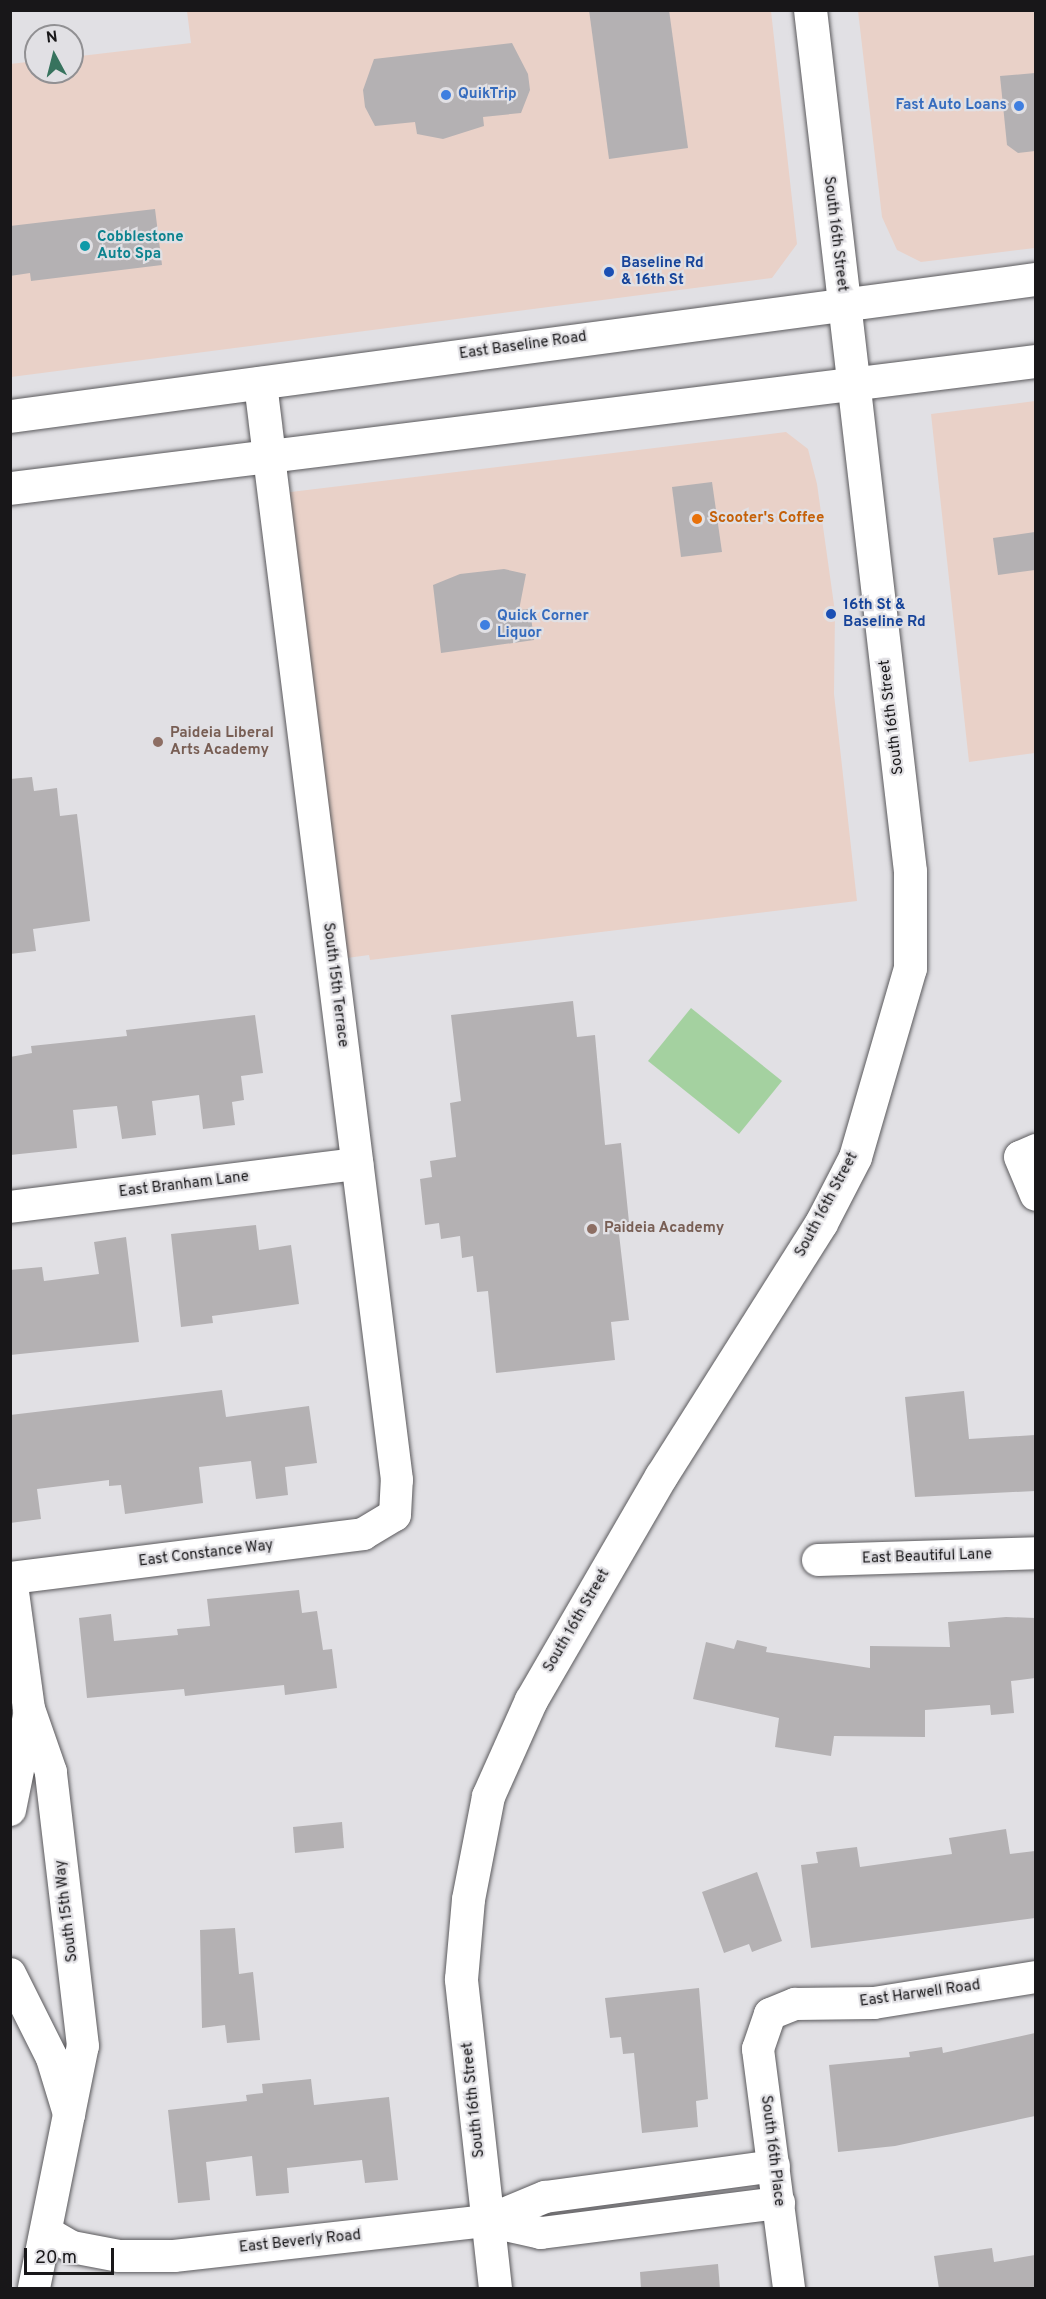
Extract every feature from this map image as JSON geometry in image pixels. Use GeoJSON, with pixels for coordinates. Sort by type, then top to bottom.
{"type":"FeatureCollection","features":[{"type":"Feature","properties":{"kind":"main road","name":"South 16th Street"},"geometry":{"type":"LineString","coordinates":[[495,2289],[461,1979],[468,1899],[488,1796],[531,1700],[661,1476],[821,1223],[855,1157],[910,968],[910,871],[810,10]]}},
{"type":"Feature","properties":{"kind":"main road","name":"East Baseline Road"},"geometry":{"type":"LineString","coordinates":[[10,416],[1035,279]]}},
{"type":"Feature","properties":{"kind":"main road"},"geometry":{"type":"LineString","coordinates":[[10,488],[1035,361]]}},
{"type":"Feature","properties":{"kind":"main road"},"geometry":{"type":"LineString","coordinates":[[260,383],[269,456]]}},
{"type":"Feature","properties":{"kind":"street","name":"South 15th Terrace"},"geometry":{"type":"LineString","coordinates":[[269,456],[397,1480],[395,1515]]}},
{"type":"Feature","properties":{"kind":"street"},"geometry":{"type":"LineString","coordinates":[[1028,1153],[1035,1195]]}},
{"type":"Feature","properties":{"kind":"street","name":"East Branham Lane"},"geometry":{"type":"LineString","coordinates":[[10,1207],[357,1164]]}},
{"type":"Feature","properties":{"kind":"street","name":"East Constance Way"},"geometry":{"type":"LineString","coordinates":[[12,1598],[363,1534],[395,1515]]}},
{"type":"Feature","properties":{"kind":"street","name":"East Beautiful Lane"},"geometry":{"type":"LineString","coordinates":[[818,1560],[1035,1553]]}},
{"type":"Feature","properties":{"kind":"street","name":"South 15th Way"},"geometry":{"type":"LineString","coordinates":[[12,1598],[30,1709],[51,1772],[83,2046],[34,2289]]}},
{"type":"Feature","properties":{"kind":"street","name":"South 15th Way"},"geometry":{"type":"LineString","coordinates":[[10,1810],[30,1709]]}},
{"type":"Feature","properties":{"kind":"street","name":"South 15th Way"},"geometry":{"type":"LineString","coordinates":[[10,1974],[52,2058],[69,2114]]}},
{"type":"Feature","properties":{"kind":"street","name":"East Harwell Road"},"geometry":{"type":"LineString","coordinates":[[770,2014],[795,2004],[874,2003],[1035,1977]]}},
{"type":"Feature","properties":{"kind":"street","name":"South 16th Place"},"geometry":{"type":"LineString","coordinates":[[770,2014],[758,2049],[789,2289]]}},
{"type":"Feature","properties":{"kind":"street","name":"East Beverly Road"},"geometry":{"type":"LineString","coordinates":[[46,2232],[72,2247],[119,2256],[174,2256],[487,2221],[545,2197],[774,2166]]}},
{"type":"Feature","properties":{"kind":"street","name":"East Beverly Road"},"geometry":{"type":"LineString","coordinates":[[487,2221],[541,2233],[779,2203]]}},
{"type":"Feature","properties":{"kind":"shaded area"},"geometry":{"type":"Polygon","coordinates":[[[187,11],[771,11],[797,244],[772,278],[11,377],[10,64],[24,62],[24,84],[84,84],[84,56],[191,43],[187,11]]]}},
{"type":"Feature","properties":{"kind":"shaded area"},"geometry":{"type":"Polygon","coordinates":[[[858,11],[1035,11],[1035,248],[921,262],[897,250],[882,217],[858,11]]]}},
{"type":"Feature","properties":{"kind":"shaded area"},"geometry":{"type":"Polygon","coordinates":[[[1035,401],[1035,753],[969,762],[931,414],[1035,401]]]}},
{"type":"Feature","properties":{"kind":"shaded area"},"geometry":{"type":"Polygon","coordinates":[[[786,432],[808,449],[817,484],[835,612],[834,694],[857,901],[370,960],[369,955],[332,960],[274,494],[786,432]]]}},
{"type":"Feature","properties":{"kind":"green space"},"geometry":{"type":"Polygon","coordinates":[[[691,1008],[782,1081],[739,1134],[648,1061],[691,1008]]]}},
{"type":"Feature","properties":{"kind":"building"},"geometry":{"type":"Polygon","coordinates":[[[589,10],[669,10],[688,148],[609,159],[589,10]]]}},
{"type":"Feature","properties":{"kind":"building","name":"QuikTrip"},"geometry":{"type":"Polygon","coordinates":[[[512,43],[528,74],[530,90],[521,113],[483,117],[484,126],[443,139],[417,134],[415,122],[375,126],[365,107],[363,90],[374,59],[512,43]]]}},
{"type":"Feature","properties":{"kind":"building","name":"Fast Auto Loans"},"geometry":{"type":"Polygon","coordinates":[[[1035,73],[1035,151],[1018,153],[1007,145],[1000,76],[1035,73]]]}},
{"type":"Feature","properties":{"kind":"building","name":"Cobblestone Auto Spa"},"geometry":{"type":"Polygon","coordinates":[[[155,209],[162,265],[31,281],[30,273],[10,276],[10,226],[155,209]]]}},
{"type":"Feature","properties":{"kind":"building","name":"Scooter's Coffee"},"geometry":{"type":"Polygon","coordinates":[[[712,482],[722,552],[681,557],[672,487],[712,482]]]}},
{"type":"Feature","properties":{"kind":"building"},"geometry":{"type":"Polygon","coordinates":[[[1035,532],[1035,570],[998,575],[993,538],[1035,532]]]}},
{"type":"Feature","properties":{"kind":"building","name":"Quick Corner Liquor"},"geometry":{"type":"Polygon","coordinates":[[[504,569],[526,574],[519,610],[530,609],[534,640],[441,653],[433,585],[460,574],[504,569]]]}},
{"type":"Feature","properties":{"kind":"building"},"geometry":{"type":"Polygon","coordinates":[[[32,777],[34,791],[57,788],[60,816],[77,814],[90,921],[33,929],[36,951],[10,954],[10,779],[32,777]]]}},
{"type":"Feature","properties":{"kind":"building"},"geometry":{"type":"Polygon","coordinates":[[[573,1001],[577,1037],[595,1035],[605,1145],[621,1143],[630,1232],[619,1234],[629,1320],[611,1322],[615,1360],[496,1373],[488,1291],[477,1292],[473,1256],[462,1258],[460,1236],[441,1239],[439,1223],[425,1225],[420,1179],[432,1177],[430,1161],[456,1157],[450,1103],[461,1101],[451,1015],[573,1001]]]}},
{"type":"Feature","properties":{"kind":"building"},"geometry":{"type":"Polygon","coordinates":[[[255,1015],[263,1073],[241,1076],[244,1100],[232,1102],[235,1125],[203,1129],[199,1095],[152,1101],[156,1135],[122,1139],[117,1106],[73,1110],[77,1148],[10,1155],[10,1057],[32,1053],[31,1046],[127,1036],[126,1030],[255,1015]]]}},
{"type":"Feature","properties":{"kind":"building"},"geometry":{"type":"Polygon","coordinates":[[[256,1225],[259,1250],[291,1245],[299,1304],[212,1316],[213,1323],[181,1327],[171,1234],[256,1225]]]}},
{"type":"Feature","properties":{"kind":"building"},"geometry":{"type":"Polygon","coordinates":[[[126,1237],[139,1342],[10,1355],[10,1270],[42,1267],[44,1281],[99,1274],[94,1242],[126,1237]]]}},
{"type":"Feature","properties":{"kind":"building"},"geometry":{"type":"Polygon","coordinates":[[[222,1390],[226,1417],[309,1406],[317,1463],[285,1467],[288,1495],[256,1499],[251,1461],[199,1467],[203,1503],[125,1514],[121,1485],[109,1486],[109,1480],[37,1489],[41,1519],[10,1523],[10,1415],[222,1390]]]}},
{"type":"Feature","properties":{"kind":"building"},"geometry":{"type":"Polygon","coordinates":[[[964,1391],[969,1439],[1035,1435],[1035,1491],[915,1497],[905,1397],[964,1391]]]}},
{"type":"Feature","properties":{"kind":"building"},"geometry":{"type":"Polygon","coordinates":[[[299,1590],[302,1613],[317,1611],[323,1650],[332,1649],[337,1688],[285,1695],[284,1685],[185,1696],[184,1689],[87,1698],[79,1618],[111,1614],[114,1641],[178,1635],[177,1629],[210,1626],[207,1599],[299,1590]]]}},
{"type":"Feature","properties":{"kind":"building"},"geometry":{"type":"Polygon","coordinates":[[[1006,1617],[1035,1618],[1035,1678],[1011,1681],[1014,1713],[991,1715],[990,1705],[925,1710],[925,1737],[834,1736],[831,1756],[775,1747],[779,1718],[693,1699],[706,1642],[734,1649],[737,1640],[767,1647],[766,1652],[870,1668],[870,1646],[950,1647],[948,1622],[1006,1617]]]}},
{"type":"Feature","properties":{"kind":"building"},"geometry":{"type":"Polygon","coordinates":[[[342,1822],[344,1848],[295,1853],[293,1827],[342,1822]]]}},
{"type":"Feature","properties":{"kind":"building"},"geometry":{"type":"Polygon","coordinates":[[[1006,1829],[1010,1854],[1035,1851],[1035,1918],[811,1948],[801,1865],[818,1863],[816,1852],[857,1847],[860,1867],[952,1854],[949,1838],[1006,1829]]]}},
{"type":"Feature","properties":{"kind":"building"},"geometry":{"type":"Polygon","coordinates":[[[757,1872],[782,1941],[752,1952],[749,1944],[724,1953],[702,1892],[757,1872]]]}},
{"type":"Feature","properties":{"kind":"building"},"geometry":{"type":"Polygon","coordinates":[[[235,1928],[239,1974],[253,1972],[260,2040],[227,2043],[225,2025],[202,2028],[200,1930],[235,1928]]]}},
{"type":"Feature","properties":{"kind":"building"},"geometry":{"type":"Polygon","coordinates":[[[699,1988],[708,2099],[696,2101],[698,2127],[642,2133],[634,2053],[623,2054],[621,2037],[610,2038],[605,1998],[699,1988]]]}},
{"type":"Feature","properties":{"kind":"building"},"geometry":{"type":"Polygon","coordinates":[[[1035,2033],[1035,2116],[895,2146],[838,2152],[829,2065],[910,2057],[909,2052],[942,2047],[943,2053],[1035,2033]]]}},
{"type":"Feature","properties":{"kind":"building"},"geometry":{"type":"Polygon","coordinates":[[[311,2079],[314,2105],[389,2097],[398,2180],[365,2183],[362,2160],[287,2168],[289,2193],[256,2196],[252,2156],[206,2162],[210,2200],[178,2203],[168,2110],[247,2101],[246,2095],[263,2093],[262,2084],[311,2079]]]}},
{"type":"Feature","properties":{"kind":"building"},"geometry":{"type":"Polygon","coordinates":[[[992,2248],[994,2262],[1035,2255],[1035,2289],[939,2289],[934,2256],[992,2248]]]}},
{"type":"Feature","properties":{"kind":"building"},"geometry":{"type":"Polygon","coordinates":[[[718,2264],[720,2289],[641,2289],[640,2272],[718,2264]]]}},
{"type":"Feature","properties":{"kind":"place","name":"QuikTrip"},"geometry":{"type":"Point","coordinates":[446,95]}},
{"type":"Feature","properties":{"kind":"place","name":"Fast Auto Loans"},"geometry":{"type":"Point","coordinates":[1019,106]}},
{"type":"Feature","properties":{"kind":"place","name":"Cobblestone Auto Spa"},"geometry":{"type":"Point","coordinates":[85,246]}},
{"type":"Feature","properties":{"kind":"place","name":"Baseline Rd & 16th St"},"geometry":{"type":"Point","coordinates":[609,272]}},
{"type":"Feature","properties":{"kind":"place","name":"Scooter's Coffee"},"geometry":{"type":"Point","coordinates":[697,519]}},
{"type":"Feature","properties":{"kind":"place","name":"16th St & Baseline Rd"},"geometry":{"type":"Point","coordinates":[831,614]}},
{"type":"Feature","properties":{"kind":"place","name":"Quick Corner Liquor"},"geometry":{"type":"Point","coordinates":[485,625]}},
{"type":"Feature","properties":{"kind":"place","name":"Paideia Liberal Arts Academy"},"geometry":{"type":"Point","coordinates":[158,742]}},
{"type":"Feature","properties":{"kind":"place","name":"Paideia Academy"},"geometry":{"type":"Point","coordinates":[592,1229]}}]}
